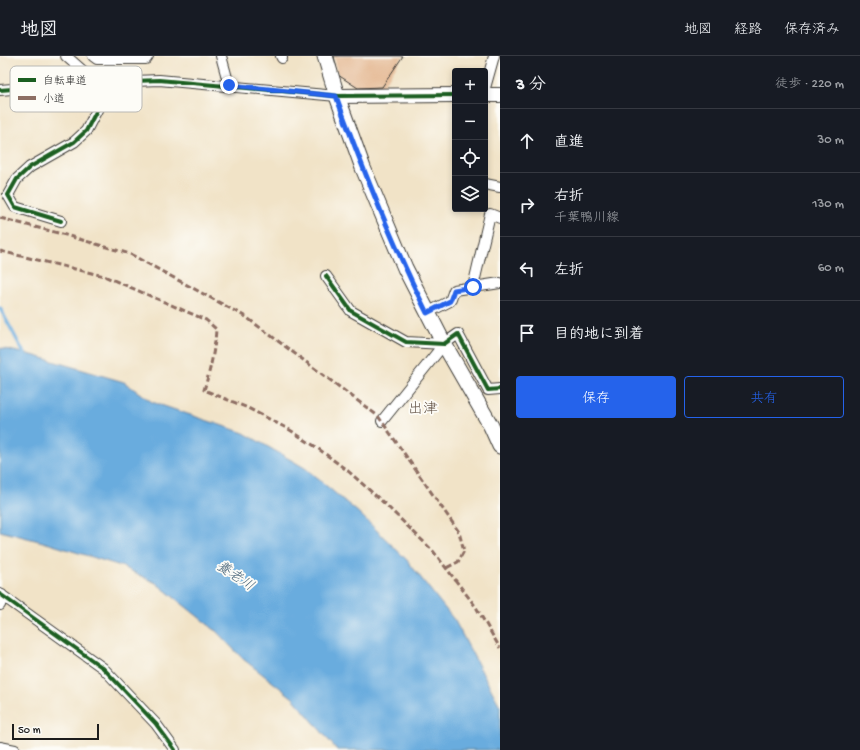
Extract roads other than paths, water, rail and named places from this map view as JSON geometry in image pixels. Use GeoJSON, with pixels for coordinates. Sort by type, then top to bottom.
{"type":"FeatureCollection","features":[{"type":"Feature","properties":{"kind":"main road"},"geometry":{"type":"LineString","coordinates":[[325,56],[336,96],[366,175],[405,268],[427,313],[491,426],[500,446]]}},
{"type":"Feature","properties":{"kind":"street"},"geometry":{"type":"LineString","coordinates":[[94,56],[98,59],[146,59],[148,56]]}},
{"type":"Feature","properties":{"kind":"street"},"geometry":{"type":"LineString","coordinates":[[221,56],[229,85]]}},
{"type":"Feature","properties":{"kind":"street"},"geometry":{"type":"LineString","coordinates":[[488,77],[494,56]]}},
{"type":"Feature","properties":{"kind":"street"},"geometry":{"type":"LineString","coordinates":[[72,58],[79,66]]}},
{"type":"Feature","properties":{"kind":"street"},"geometry":{"type":"LineString","coordinates":[[142,80],[159,80],[229,85],[336,96],[452,95]]}},
{"type":"Feature","properties":{"kind":"street"},"geometry":{"type":"LineString","coordinates":[[0,90],[10,89]]}},
{"type":"Feature","properties":{"kind":"street"},"geometry":{"type":"LineString","coordinates":[[488,94],[500,94]]}},
{"type":"Feature","properties":{"kind":"street"},"geometry":{"type":"LineString","coordinates":[[61,221],[15,207],[8,195],[17,179],[30,167],[74,142],[86,131],[96,112]]}},
{"type":"Feature","properties":{"kind":"street"},"geometry":{"type":"LineString","coordinates":[[488,185],[500,187]]}},
{"type":"Feature","properties":{"kind":"street"},"geometry":{"type":"LineString","coordinates":[[473,287],[490,214],[500,218]]}},
{"type":"Feature","properties":{"kind":"street"},"geometry":{"type":"LineString","coordinates":[[326,276],[351,311],[406,342],[444,344]]}},
{"type":"Feature","properties":{"kind":"street"},"geometry":{"type":"LineString","coordinates":[[427,313],[450,301],[454,290],[500,283]]}},
{"type":"Feature","properties":{"kind":"street"},"geometry":{"type":"LineString","coordinates":[[382,421],[444,344],[458,334],[488,390],[500,389]]}},
{"type":"Feature","properties":{"kind":"street"},"geometry":{"type":"LineString","coordinates":[[0,605],[1,595],[103,668],[156,724],[175,750]]}},
{"type":"Feature","properties":{"kind":"street"},"geometry":{"type":"LineString","coordinates":[[0,747],[15,750]]}},
{"type":"Feature","properties":{"kind":"water","name":"養老川"},"geometry":{"type":"Polygon","coordinates":[[[0,348],[32,355],[124,382],[152,402],[244,433],[305,468],[359,513],[406,559],[455,621],[500,706],[500,750],[337,750],[293,698],[243,659],[216,631],[156,583],[121,566],[43,542],[0,531],[0,348]]]}},
{"type":"Feature","properties":{"kind":"waterway"},"geometry":{"type":"LineString","coordinates":[[0,308],[26,357]]}},
{"type":"Feature","properties":{"kind":"district","name":"出津"},"geometry":{"type":"Point","coordinates":[423,408]}}]}
